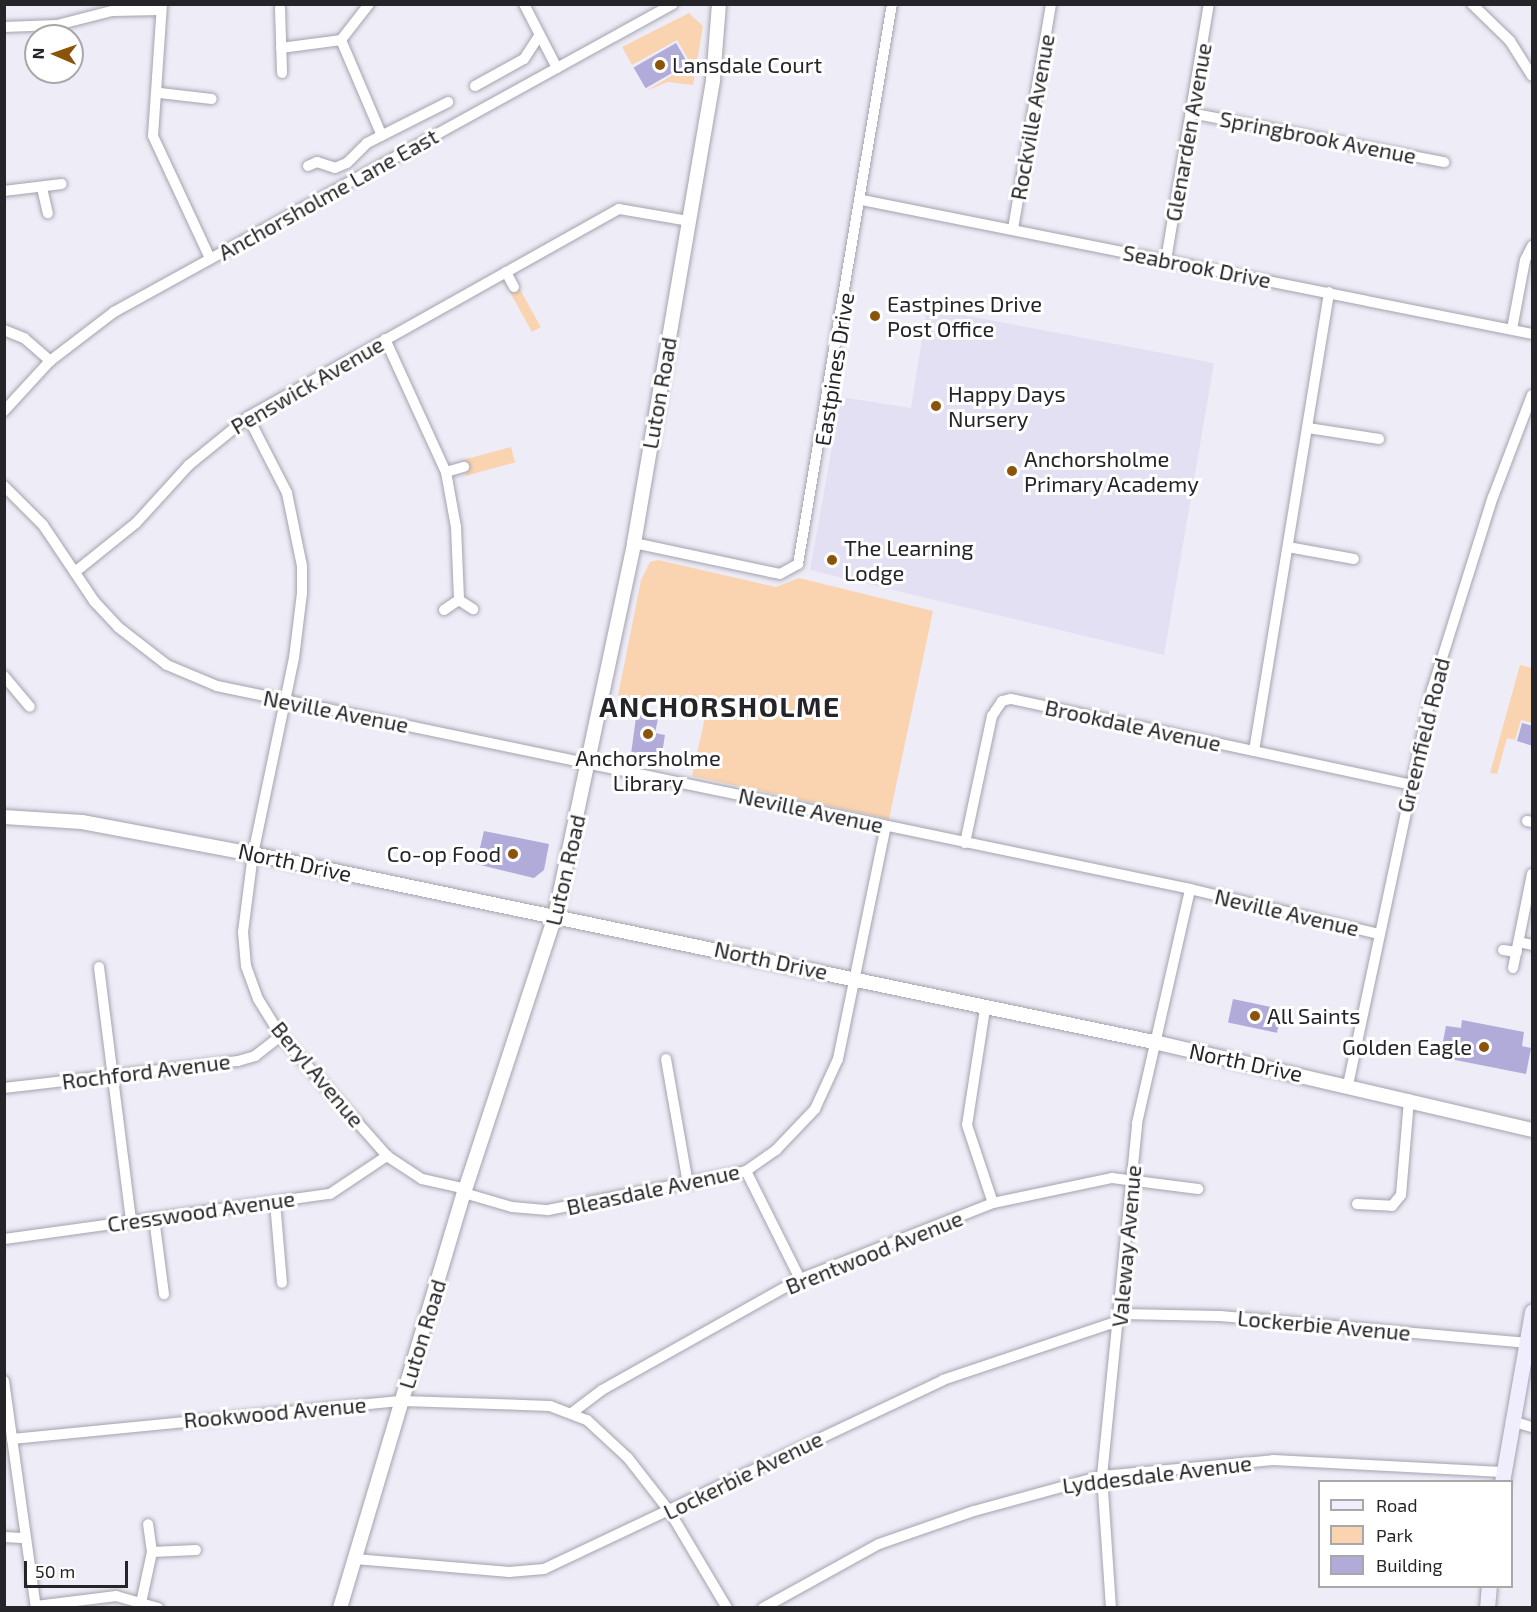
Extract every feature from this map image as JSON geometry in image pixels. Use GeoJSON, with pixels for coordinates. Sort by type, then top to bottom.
{"type":"FeatureCollection","features":[{"type":"Feature","properties":{"kind":"main road"},"geometry":{"type":"LineString","coordinates":[[1502,1477],[1533,1312]]}},
{"type":"Feature","properties":{"kind":"main road"},"geometry":{"type":"LineString","coordinates":[[1488,1608],[1489,1588]]}},
{"type":"Feature","properties":{"kind":"street"},"geometry":{"type":"LineString","coordinates":[[281,48],[341,40],[369,4]]}},
{"type":"Feature","properties":{"kind":"street"},"geometry":{"type":"LineString","coordinates":[[524,4],[557,68]]}},
{"type":"Feature","properties":{"kind":"street","name":"Anchorsholme Lane East"},"geometry":{"type":"LineString","coordinates":[[4,411],[50,361],[90,328],[210,258],[673,4]]}},
{"type":"Feature","properties":{"kind":"street","name":"Luton Road"},"geometry":{"type":"LineString","coordinates":[[340,1608],[465,1191],[555,916],[634,543],[714,74],[719,4]]}},
{"type":"Feature","properties":{"kind":"street","name":"Eastpines Drive"},"geometry":{"type":"LineString","coordinates":[[634,543],[780,574],[798,564],[862,200],[892,4]]}},
{"type":"Feature","properties":{"kind":"street","name":"Rockville Avenue"},"geometry":{"type":"LineString","coordinates":[[1013,229],[1051,4]]}},
{"type":"Feature","properties":{"kind":"street","name":"Glenarden Avenue"},"geometry":{"type":"LineString","coordinates":[[1166,260],[1209,4]]}},
{"type":"Feature","properties":{"kind":"street"},"geometry":{"type":"LineString","coordinates":[[1472,4],[1510,41],[1533,76]]}},
{"type":"Feature","properties":{"kind":"street"},"geometry":{"type":"LineString","coordinates":[[4,27],[57,25],[112,11],[161,7],[159,93],[153,136],[210,258]]}},
{"type":"Feature","properties":{"kind":"street"},"geometry":{"type":"LineString","coordinates":[[280,8],[282,73]]}},
{"type":"Feature","properties":{"kind":"street"},"geometry":{"type":"LineString","coordinates":[[475,86],[524,59],[539,36]]}},
{"type":"Feature","properties":{"kind":"street"},"geometry":{"type":"LineString","coordinates":[[341,40],[382,136]]}},
{"type":"Feature","properties":{"kind":"street"},"geometry":{"type":"LineString","coordinates":[[159,93],[212,99]]}},
{"type":"Feature","properties":{"kind":"street"},"geometry":{"type":"LineString","coordinates":[[308,166],[316,162],[341,166],[382,136],[448,102]]}},
{"type":"Feature","properties":{"kind":"street","name":"Springbrook Avenue"},"geometry":{"type":"LineString","coordinates":[[1191,113],[1444,162]]}},
{"type":"Feature","properties":{"kind":"street"},"geometry":{"type":"LineString","coordinates":[[4,191],[62,184]]}},
{"type":"Feature","properties":{"kind":"street"},"geometry":{"type":"LineString","coordinates":[[42,188],[48,213]]}},
{"type":"Feature","properties":{"kind":"street","name":"Seabrook Drive"},"geometry":{"type":"LineString","coordinates":[[862,200],[1533,334]]}},
{"type":"Feature","properties":{"kind":"street","name":"Penswick Avenue"},"geometry":{"type":"LineString","coordinates":[[75,572],[136,523],[189,465],[248,417],[620,209],[689,221]]}},
{"type":"Feature","properties":{"kind":"street"},"geometry":{"type":"LineString","coordinates":[[1512,329],[1525,260],[1533,246]]}},
{"type":"Feature","properties":{"kind":"street"},"geometry":{"type":"LineString","coordinates":[[506,272],[514,286]]}},
{"type":"Feature","properties":{"kind":"street"},"geometry":{"type":"LineString","coordinates":[[1254,751],[1329,292]]}},
{"type":"Feature","properties":{"kind":"street"},"geometry":{"type":"LineString","coordinates":[[4,330],[24,338],[50,361]]}},
{"type":"Feature","properties":{"kind":"street"},"geometry":{"type":"LineString","coordinates":[[385,339],[446,472],[456,526],[459,600]]}},
{"type":"Feature","properties":{"kind":"street","name":"Greenfield Road"},"geometry":{"type":"LineString","coordinates":[[1348,1085],[1408,784],[1459,599],[1533,395]]}},
{"type":"Feature","properties":{"kind":"street","name":"Beryl Avenue"},"geometry":{"type":"LineString","coordinates":[[248,417],[287,493],[302,566],[302,615],[253,854],[243,932],[246,966],[258,999],[281,1036],[387,1156],[422,1179],[465,1191]]}},
{"type":"Feature","properties":{"kind":"street"},"geometry":{"type":"LineString","coordinates":[[1308,428],[1379,439]]}},
{"type":"Feature","properties":{"kind":"street"},"geometry":{"type":"LineString","coordinates":[[446,472],[464,467]]}},
{"type":"Feature","properties":{"kind":"street","name":"Neville Avenue"},"geometry":{"type":"LineString","coordinates":[[4,486],[43,525],[75,572],[118,627],[167,664],[218,686],[1190,889],[1379,934]]}},
{"type":"Feature","properties":{"kind":"street"},"geometry":{"type":"LineString","coordinates":[[1288,548],[1354,559]]}},
{"type":"Feature","properties":{"kind":"street"},"geometry":{"type":"LineString","coordinates":[[459,600],[473,609]]}},
{"type":"Feature","properties":{"kind":"street"},"geometry":{"type":"LineString","coordinates":[[444,610],[459,600]]}},
{"type":"Feature","properties":{"kind":"street"},"geometry":{"type":"LineString","coordinates":[[4,676],[9,691],[30,707]]}},
{"type":"Feature","properties":{"kind":"street","name":"Brookdale Avenue"},"geometry":{"type":"LineString","coordinates":[[965,843],[992,716],[1002,701],[1011,699],[1408,784]]}},
{"type":"Feature","properties":{"kind":"street","name":"North Drive"},"geometry":{"type":"LineString","coordinates":[[4,817],[82,822],[253,854],[854,978],[985,1009],[1154,1042],[1409,1099],[1533,1130]]}},
{"type":"Feature","properties":{"kind":"street","name":"Bleasdale Avenue"},"geometry":{"type":"LineString","coordinates":[[465,1191],[512,1207],[548,1210],[746,1171],[776,1150],[815,1109],[837,1059],[886,826]]}},
{"type":"Feature","properties":{"kind":"street"},"geometry":{"type":"LineString","coordinates":[[1513,968],[1533,874]]}},
{"type":"Feature","properties":{"kind":"street","name":"Valeway Avenue"},"geometry":{"type":"LineString","coordinates":[[1111,1608],[1102,1476],[1121,1317],[1131,1180],[1144,1080],[1190,889]]}},
{"type":"Feature","properties":{"kind":"street"},"geometry":{"type":"LineString","coordinates":[[1503,950],[1533,945]]}},
{"type":"Feature","properties":{"kind":"street"},"geometry":{"type":"LineString","coordinates":[[99,967],[131,1220]]}},
{"type":"Feature","properties":{"kind":"street"},"geometry":{"type":"LineString","coordinates":[[985,1009],[967,1125],[993,1203]]}},
{"type":"Feature","properties":{"kind":"street","name":"Rochford Avenue"},"geometry":{"type":"LineString","coordinates":[[4,1088],[237,1061],[255,1056],[281,1036]]}},
{"type":"Feature","properties":{"kind":"street"},"geometry":{"type":"LineString","coordinates":[[666,1059],[687,1184]]}},
{"type":"Feature","properties":{"kind":"street"},"geometry":{"type":"LineString","coordinates":[[1357,1204],[1392,1206],[1401,1195],[1409,1099]]}},
{"type":"Feature","properties":{"kind":"street","name":"Cresswood Avenue"},"geometry":{"type":"LineString","coordinates":[[4,1239],[330,1194],[387,1156]]}},
{"type":"Feature","properties":{"kind":"street"},"geometry":{"type":"LineString","coordinates":[[746,1171],[800,1279]]}},
{"type":"Feature","properties":{"kind":"street","name":"Brentwood Avenue"},"geometry":{"type":"LineString","coordinates":[[573,1412],[602,1390],[800,1279],[993,1203],[1112,1178],[1198,1190]]}},
{"type":"Feature","properties":{"kind":"street"},"geometry":{"type":"LineString","coordinates":[[275,1202],[282,1283]]}},
{"type":"Feature","properties":{"kind":"street"},"geometry":{"type":"LineString","coordinates":[[154,1218],[164,1294]]}},
{"type":"Feature","properties":{"kind":"street","name":"Lockerbie Avenue"},"geometry":{"type":"LineString","coordinates":[[355,1559],[510,1572],[544,1569],[670,1512],[943,1380],[1121,1317],[1220,1316],[1526,1344]]}},
{"type":"Feature","properties":{"kind":"street"},"geometry":{"type":"LineString","coordinates":[[4,1381],[36,1607],[102,1596],[158,1608]]}},
{"type":"Feature","properties":{"kind":"street","name":"Rookwood Avenue"},"geometry":{"type":"LineString","coordinates":[[12,1438],[402,1401],[533,1404],[573,1412],[612,1440],[670,1512],[727,1608]]}},
{"type":"Feature","properties":{"kind":"street"},"geometry":{"type":"LineString","coordinates":[[1511,1421],[1533,1427]]}},
{"type":"Feature","properties":{"kind":"street","name":"Lyddesdale Avenue"},"geometry":{"type":"LineString","coordinates":[[764,1608],[879,1544],[974,1511],[1102,1476],[1273,1460],[1502,1477]]}},
{"type":"Feature","properties":{"kind":"street"},"geometry":{"type":"LineString","coordinates":[[141,1603],[152,1552],[148,1524]]}},
{"type":"Feature","properties":{"kind":"street"},"geometry":{"type":"LineString","coordinates":[[4,1537],[26,1538]]}},
{"type":"Feature","properties":{"kind":"street"},"geometry":{"type":"LineString","coordinates":[[152,1552],[196,1550]]}},
{"type":"Feature","properties":{"kind":"shaded area","name":"Anchorsholme Primary Academy"},"geometry":{"type":"Polygon","coordinates":[[[927,308],[1214,363],[1164,655],[810,570],[841,397],[911,408],[927,308]]]}},
{"type":"Feature","properties":{"kind":"green space"},"geometry":{"type":"Polygon","coordinates":[[[689,13],[703,26],[693,85],[668,82],[646,91],[691,64],[677,40],[632,65],[622,47],[689,13]]]}},
{"type":"Feature","properties":{"kind":"green space"},"geometry":{"type":"Polygon","coordinates":[[[518,286],[541,327],[532,332],[509,291],[518,286]]]}},
{"type":"Feature","properties":{"kind":"green space"},"geometry":{"type":"Polygon","coordinates":[[[511,447],[515,462],[466,476],[462,460],[511,447]]]}},
{"type":"Feature","properties":{"kind":"green space"},"geometry":{"type":"Polygon","coordinates":[[[658,560],[776,587],[799,578],[933,611],[889,819],[692,776],[706,713],[618,696],[641,580],[650,562],[658,560]]]}},
{"type":"Feature","properties":{"kind":"green space"},"geometry":{"type":"Polygon","coordinates":[[[1520,665],[1532,668],[1532,723],[1521,720],[1515,740],[1507,738],[1497,774],[1490,773],[1520,665]]]}},
{"type":"Feature","properties":{"kind":"building","name":"Lansdale Court"},"geometry":{"type":"Polygon","coordinates":[[[676,43],[688,64],[646,88],[634,68],[676,43]]]}},
{"type":"Feature","properties":{"kind":"building","name":"Anchorsholme Library"},"geometry":{"type":"Polygon","coordinates":[[[637,710],[659,714],[655,733],[665,735],[661,760],[631,754],[637,710]]]}},
{"type":"Feature","properties":{"kind":"building"},"geometry":{"type":"Polygon","coordinates":[[[1522,723],[1533,726],[1533,746],[1517,741],[1522,723]]]}},
{"type":"Feature","properties":{"kind":"building","name":"Co-op Food"},"geometry":{"type":"Polygon","coordinates":[[[484,831],[549,844],[544,870],[534,878],[476,864],[484,831]]]}},
{"type":"Feature","properties":{"kind":"building","name":"All Saints"},"geometry":{"type":"Polygon","coordinates":[[[1233,999],[1282,1009],[1277,1033],[1228,1022],[1233,999]]]}},
{"type":"Feature","properties":{"kind":"building","name":"Golden Eagle"},"geometry":{"type":"Polygon","coordinates":[[[1462,1020],[1524,1032],[1522,1046],[1531,1048],[1526,1074],[1440,1057],[1446,1026],[1461,1028],[1462,1020]]]}},
{"type":"Feature","properties":{"kind":"place","name":"Lansdale Court"},"geometry":{"type":"Point","coordinates":[660,65]}},
{"type":"Feature","properties":{"kind":"place","name":"Eastpines Drive Post Office"},"geometry":{"type":"Point","coordinates":[875,316]}},
{"type":"Feature","properties":{"kind":"place","name":"Happy Days Nursery"},"geometry":{"type":"Point","coordinates":[936,406]}},
{"type":"Feature","properties":{"kind":"place","name":"Anchorsholme Primary Academy"},"geometry":{"type":"Point","coordinates":[1012,471]}},
{"type":"Feature","properties":{"kind":"place","name":"The Learning Lodge"},"geometry":{"type":"Point","coordinates":[832,560]}},
{"type":"Feature","properties":{"kind":"place","name":"Anchorsholme Library"},"geometry":{"type":"Point","coordinates":[648,734]}},
{"type":"Feature","properties":{"kind":"place","name":"Co-op Food"},"geometry":{"type":"Point","coordinates":[513,854]}},
{"type":"Feature","properties":{"kind":"place","name":"All Saints"},"geometry":{"type":"Point","coordinates":[1255,1016]}},
{"type":"Feature","properties":{"kind":"place","name":"Golden Eagle"},"geometry":{"type":"Point","coordinates":[1484,1047]}},
{"type":"Feature","properties":{"kind":"district","name":"ANCHORSHOLME"},"geometry":{"type":"Point","coordinates":[720,706]}}]}
